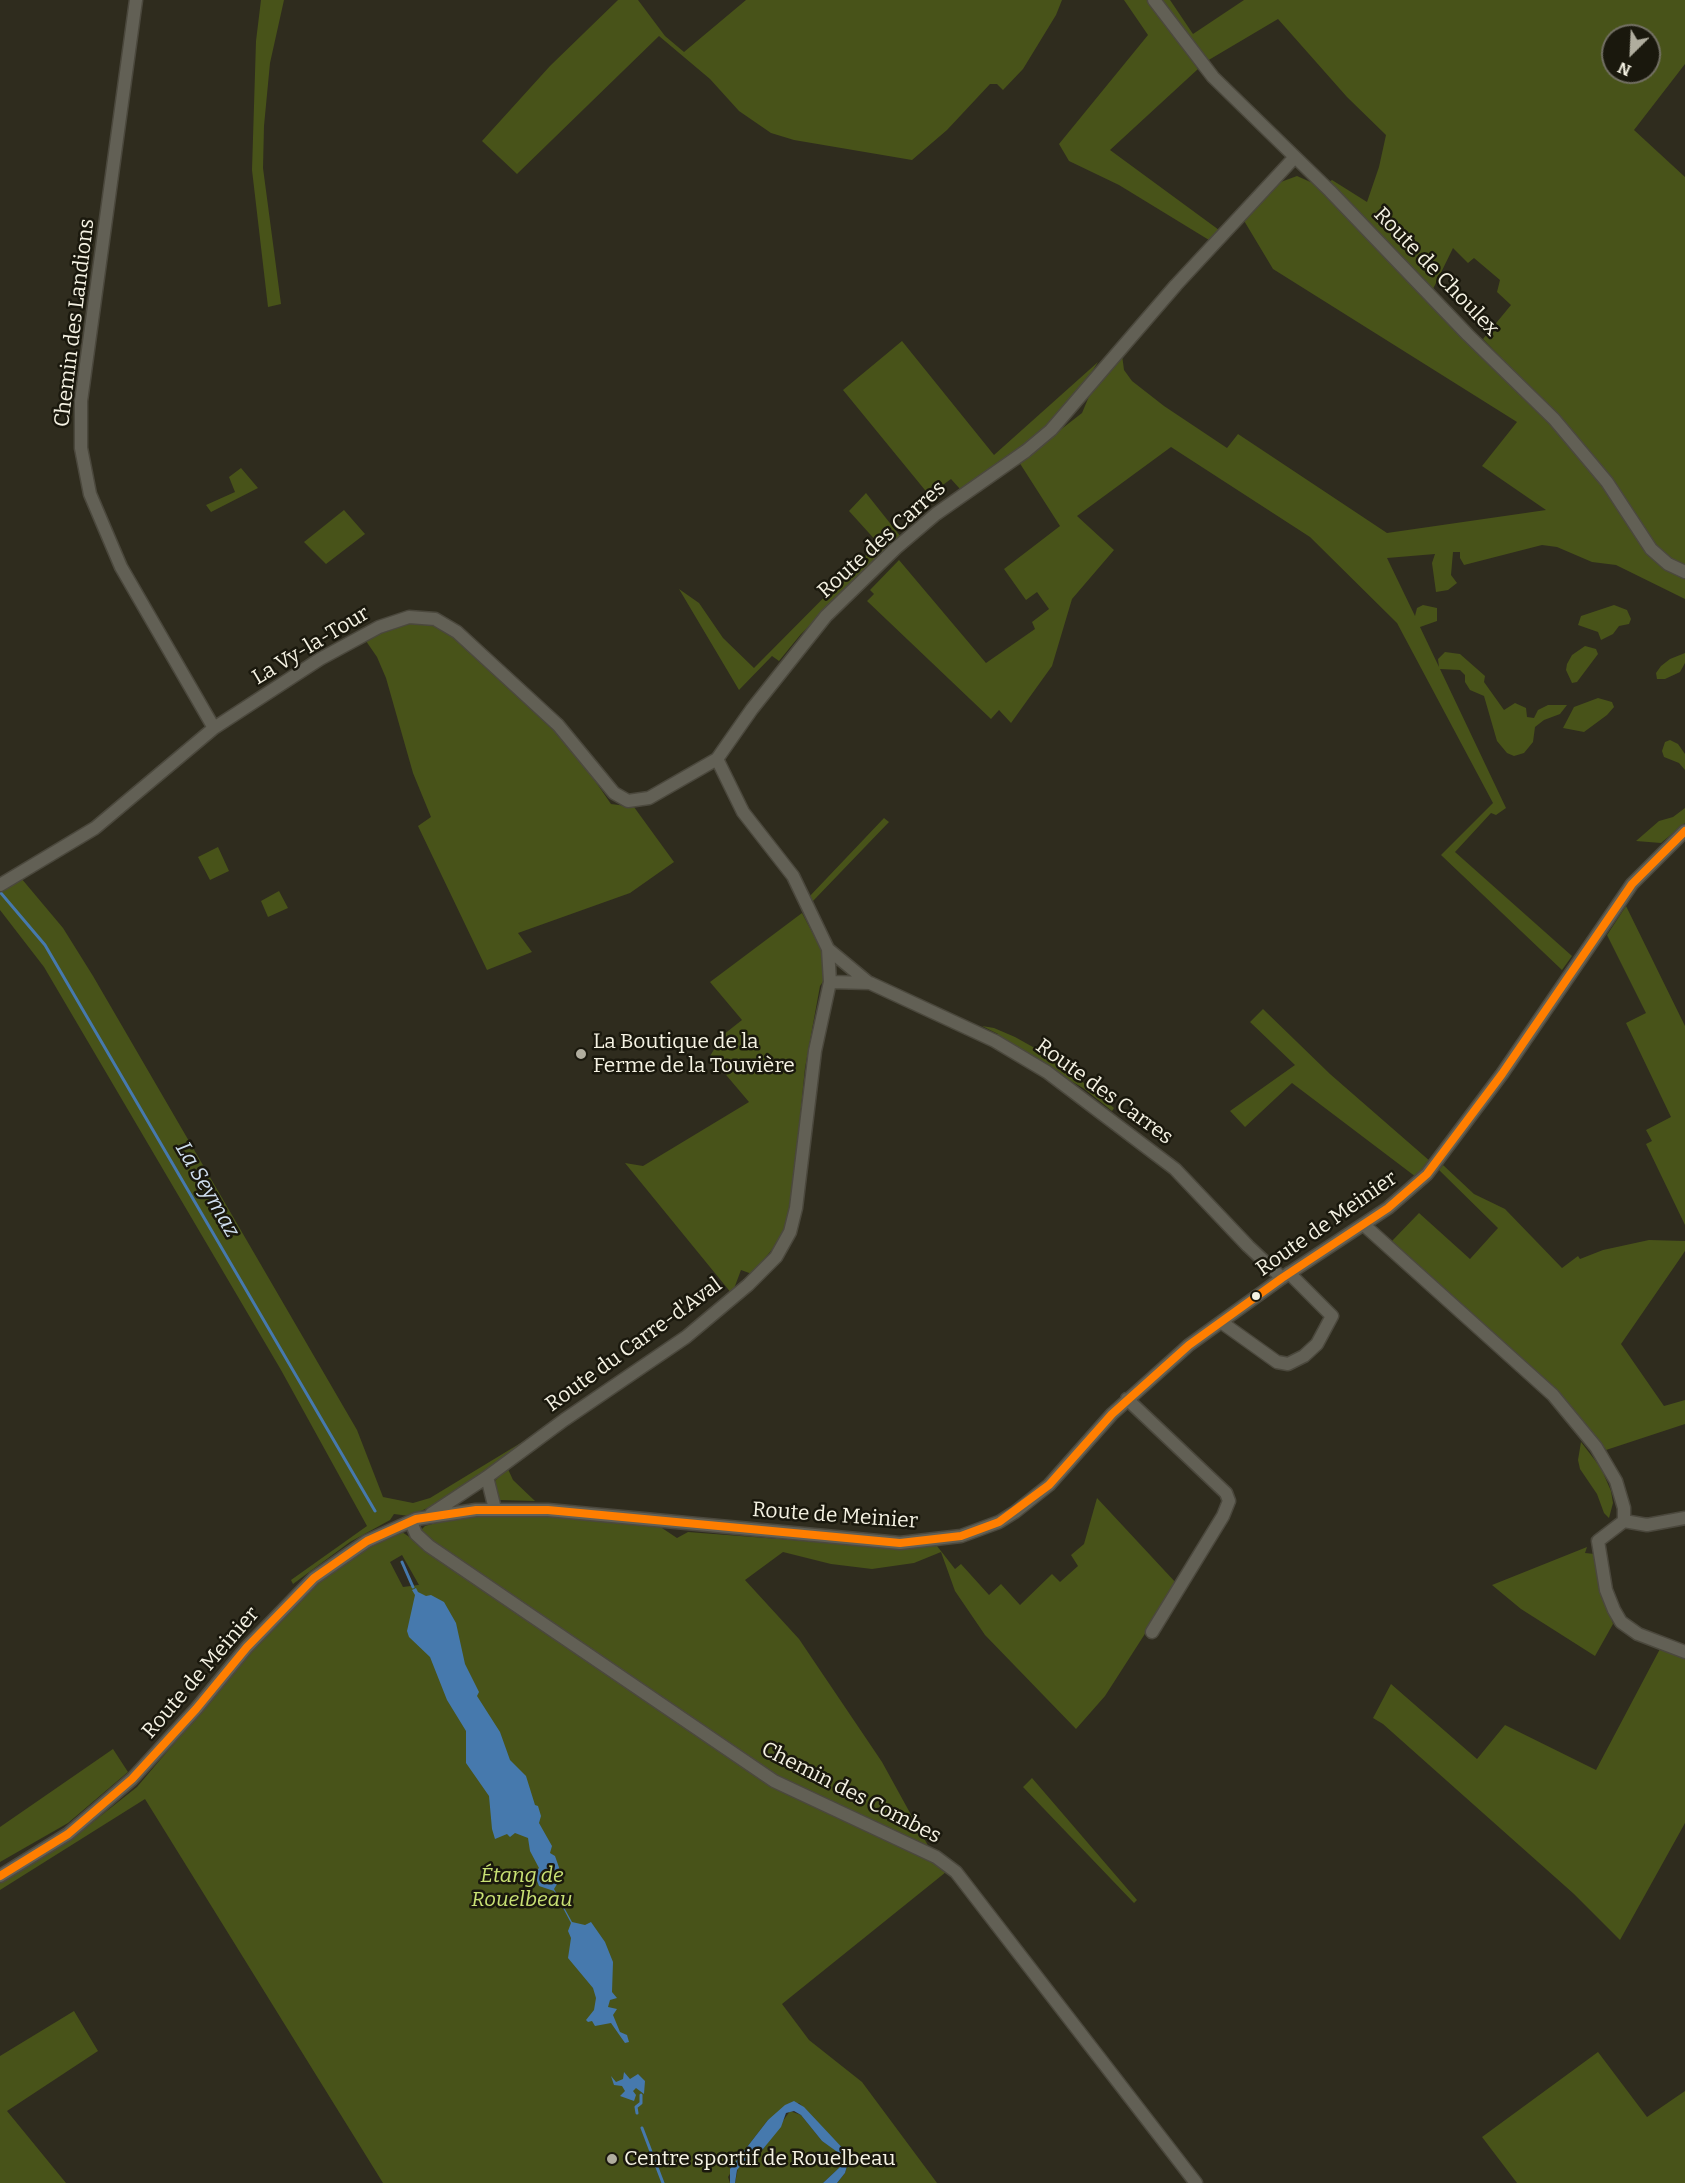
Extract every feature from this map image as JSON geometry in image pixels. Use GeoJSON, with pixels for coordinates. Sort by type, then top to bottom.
{"type":"FeatureCollection","features":[{"type":"Feature","properties":{"kind":"street","name":"Chemin des Landions"},"geometry":{"type":"LineString","coordinates":[[136,0],[81,401],[81,448],[90,494],[121,567],[214,728]]}},
{"type":"Feature","properties":{"kind":"street","name":"Route de Choulex"},"geometry":{"type":"LineString","coordinates":[[1154,0],[1213,77],[1554,419],[1606,482],[1651,549],[1668,564],[1685,572]]}},
{"type":"Feature","properties":{"kind":"street","name":"Route des Carres"},"geometry":{"type":"LineString","coordinates":[[870,983],[830,982],[828,948],[792,876],[743,812],[717,759],[752,709],[826,616],[896,548],[936,514],[1051,430],[1176,285],[1294,158]]}},
{"type":"Feature","properties":{"kind":"street","name":"La Vy-la-Tour"},"geometry":{"type":"LineString","coordinates":[[2,884],[75,842],[105,821],[214,728],[348,642],[392,622],[424,616],[441,622],[457,632],[558,726],[607,787],[623,799],[633,801],[649,798],[717,759]]}},
{"type":"Feature","properties":{"kind":"street","name":"Route de Meinier"},"geometry":{"type":"LineString","coordinates":[[0,1876],[68,1834],[132,1779],[263,1629],[314,1578],[367,1540],[411,1522],[426,1517],[495,1509],[565,1511],[876,1542],[938,1541],[985,1528],[1030,1502],[1049,1485],[1127,1399],[1166,1364],[1286,1276],[1405,1195],[1438,1161],[1502,1074],[1632,884],[1685,831]]}},
{"type":"Feature","properties":{"kind":"street","name":"Route des Carres"},"geometry":{"type":"LineString","coordinates":[[828,948],[870,983],[995,1041],[1047,1071],[1175,1169],[1248,1246],[1332,1316],[1317,1344],[1304,1356],[1288,1364],[1277,1362],[1221,1322]]}},
{"type":"Feature","properties":{"kind":"street","name":"Route du Carre-d'Aval"},"geometry":{"type":"LineString","coordinates":[[426,1517],[487,1477],[564,1419],[694,1331],[748,1285],[781,1249],[790,1232],[796,1208],[815,1051],[830,982]]}},
{"type":"Feature","properties":{"kind":"street"},"geometry":{"type":"LineString","coordinates":[[1364,1225],[1553,1395],[1596,1447],[1616,1481],[1624,1508],[1624,1521]]}},
{"type":"Feature","properties":{"kind":"street"},"geometry":{"type":"LineString","coordinates":[[1127,1399],[1226,1493],[1229,1501],[1224,1516],[1152,1632]]}},
{"type":"Feature","properties":{"kind":"street"},"geometry":{"type":"LineString","coordinates":[[487,1477],[495,1509]]}},
{"type":"Feature","properties":{"kind":"street"},"geometry":{"type":"LineString","coordinates":[[1685,1518],[1647,1525],[1624,1521],[1598,1541],[1606,1590],[1621,1622],[1638,1634],[1685,1652]]}},
{"type":"Feature","properties":{"kind":"street","name":"Chemin des Combes"},"geometry":{"type":"LineString","coordinates":[[411,1522],[416,1534],[429,1546],[774,1781],[936,1857],[956,1872],[1196,2183]]}},
{"type":"Feature","properties":{"kind":"green space"},"geometry":{"type":"Polygon","coordinates":[[[261,0],[284,0],[270,63],[264,126],[263,168],[281,304],[268,307],[252,170],[256,41],[261,0]]]}},
{"type":"Feature","properties":{"kind":"green space"},"geometry":{"type":"Polygon","coordinates":[[[618,0],[638,0],[665,36],[684,52],[746,0],[1062,0],[1056,15],[1023,69],[1003,90],[997,84],[990,84],[947,130],[912,160],[794,140],[771,133],[739,111],[710,79],[659,36],[517,174],[482,141],[550,66],[618,0]]]}},
{"type":"Feature","properties":{"kind":"green space"},"geometry":{"type":"Polygon","coordinates":[[[1124,0],[1148,0],[1198,69],[1110,150],[1219,230],[1209,240],[1119,185],[1069,161],[1059,144],[1148,35],[1124,0]]]}},
{"type":"Feature","properties":{"kind":"green space"},"geometry":{"type":"Polygon","coordinates":[[[1161,0],[1170,0],[1193,34],[1244,0],[1685,0],[1685,64],[1634,130],[1685,177],[1685,566],[1671,559],[1657,547],[1592,454],[1483,339],[1511,305],[1497,292],[1500,280],[1474,258],[1468,263],[1453,248],[1433,289],[1327,183],[1332,180],[1367,202],[1379,167],[1386,135],[1347,97],[1278,19],[1207,61],[1161,0]]]}},
{"type":"Feature","properties":{"kind":"green space"},"geometry":{"type":"Polygon","coordinates":[[[1297,176],[1315,184],[1581,456],[1647,550],[1685,578],[1685,599],[1616,565],[1592,562],[1557,547],[1542,545],[1464,565],[1460,552],[1453,552],[1451,575],[1457,583],[1448,590],[1436,592],[1432,563],[1435,554],[1387,558],[1415,616],[1417,608],[1423,605],[1437,608],[1437,621],[1420,627],[1439,667],[1438,659],[1445,652],[1460,654],[1485,676],[1484,682],[1504,710],[1515,703],[1526,708],[1527,717],[1534,718],[1538,710],[1548,705],[1567,705],[1560,714],[1544,720],[1535,727],[1533,742],[1524,753],[1514,756],[1507,753],[1497,741],[1484,696],[1470,690],[1465,682],[1465,675],[1460,670],[1440,669],[1506,808],[1496,815],[1491,813],[1455,852],[1572,956],[1562,970],[1441,855],[1493,803],[1397,623],[1310,537],[1171,447],[1077,516],[1114,550],[1072,599],[1052,666],[1011,723],[999,710],[991,719],[867,601],[874,594],[870,590],[899,560],[986,663],[1035,629],[1032,622],[1049,609],[1037,592],[1026,600],[1004,569],[1060,526],[1019,462],[1082,413],[1090,394],[1122,355],[1124,370],[1132,381],[1164,406],[1227,448],[1238,434],[1387,533],[1546,510],[1482,466],[1517,422],[1273,269],[1243,219],[1278,183],[1297,176]]]}},
{"type":"Feature","properties":{"kind":"green space"},"geometry":{"type":"Polygon","coordinates":[[[902,341],[994,455],[1098,362],[1077,396],[1031,442],[960,489],[951,479],[929,495],[843,390],[902,341]]]}},
{"type":"Feature","properties":{"kind":"green space"},"geometry":{"type":"Polygon","coordinates":[[[241,468],[258,488],[211,512],[206,505],[235,492],[229,477],[241,468]]]}},
{"type":"Feature","properties":{"kind":"green space"},"geometry":{"type":"Polygon","coordinates":[[[866,493],[901,537],[801,634],[779,661],[772,656],[739,690],[679,589],[699,603],[723,638],[754,668],[878,543],[849,511],[866,493]]]}},
{"type":"Feature","properties":{"kind":"green space"},"geometry":{"type":"Polygon","coordinates":[[[344,510],[365,534],[326,564],[304,542],[344,510]]]}},
{"type":"Feature","properties":{"kind":"green space"},"geometry":{"type":"Polygon","coordinates":[[[1614,605],[1627,610],[1631,619],[1629,624],[1619,626],[1613,634],[1601,640],[1598,632],[1578,625],[1581,616],[1614,605]]]}},
{"type":"Feature","properties":{"kind":"green space"},"geometry":{"type":"Polygon","coordinates":[[[430,621],[455,636],[573,749],[611,804],[634,807],[674,862],[630,893],[518,933],[532,952],[487,970],[418,826],[431,817],[413,773],[386,678],[377,657],[366,641],[378,632],[406,622],[430,621]]]}},
{"type":"Feature","properties":{"kind":"green space"},"geometry":{"type":"Polygon","coordinates":[[[1585,646],[1596,649],[1598,654],[1577,682],[1572,683],[1566,670],[1567,664],[1572,655],[1585,646]]]}},
{"type":"Feature","properties":{"kind":"green space"},"geometry":{"type":"Polygon","coordinates":[[[1685,653],[1685,663],[1680,672],[1665,679],[1657,679],[1656,673],[1661,666],[1670,659],[1685,653]]]}},
{"type":"Feature","properties":{"kind":"green space"},"geometry":{"type":"Polygon","coordinates":[[[1598,698],[1612,702],[1614,707],[1607,715],[1584,732],[1563,728],[1574,707],[1598,698]]]}},
{"type":"Feature","properties":{"kind":"green space"},"geometry":{"type":"Polygon","coordinates":[[[1670,740],[1678,744],[1685,754],[1685,770],[1679,763],[1664,757],[1662,751],[1665,742],[1670,740]]]}},
{"type":"Feature","properties":{"kind":"green space"},"geometry":{"type":"Polygon","coordinates":[[[1685,808],[1685,823],[1661,843],[1636,841],[1659,821],[1673,817],[1685,808]]]}},
{"type":"Feature","properties":{"kind":"green space"},"geometry":{"type":"Polygon","coordinates":[[[884,818],[889,822],[813,901],[808,898],[884,818]]]}},
{"type":"Feature","properties":{"kind":"green space"},"geometry":{"type":"Polygon","coordinates":[[[218,847],[229,871],[210,880],[198,857],[218,847]]]}},
{"type":"Feature","properties":{"kind":"green space"},"geometry":{"type":"Polygon","coordinates":[[[21,878],[63,928],[93,976],[357,1430],[383,1497],[413,1503],[430,1498],[547,1427],[476,1479],[430,1507],[409,1516],[394,1514],[390,1520],[350,1542],[293,1584],[291,1580],[367,1526],[281,1370],[44,967],[0,910],[0,892],[21,878]]]}},
{"type":"Feature","properties":{"kind":"green space"},"geometry":{"type":"Polygon","coordinates":[[[279,891],[288,908],[268,917],[261,901],[279,891]]]}},
{"type":"Feature","properties":{"kind":"green space"},"geometry":{"type":"Polygon","coordinates":[[[1626,906],[1685,1026],[1685,1225],[1646,1144],[1652,1141],[1646,1130],[1671,1117],[1626,1023],[1646,1013],[1607,935],[1626,906]]]}},
{"type":"Feature","properties":{"kind":"green space"},"geometry":{"type":"Polygon","coordinates":[[[802,913],[821,949],[826,977],[820,986],[805,1068],[791,1207],[783,1236],[752,1274],[741,1270],[732,1294],[625,1163],[643,1166],[749,1102],[710,1056],[723,1035],[742,1020],[710,982],[802,913]]]}},
{"type":"Feature","properties":{"kind":"green space"},"geometry":{"type":"Polygon","coordinates":[[[1263,1009],[1330,1074],[1431,1162],[1416,1177],[1292,1083],[1245,1127],[1230,1111],[1295,1065],[1250,1022],[1263,1009]]]}},
{"type":"Feature","properties":{"kind":"green space"},"geometry":{"type":"Polygon","coordinates":[[[982,1026],[994,1028],[1015,1037],[1083,1075],[1079,1079],[1114,1108],[1112,1111],[1083,1088],[996,1038],[998,1034],[982,1026]]]}},
{"type":"Feature","properties":{"kind":"green space"},"geometry":{"type":"Polygon","coordinates":[[[1443,1165],[1474,1194],[1505,1209],[1562,1268],[1578,1256],[1580,1259],[1603,1250],[1649,1240],[1685,1241],[1685,1251],[1621,1344],[1664,1406],[1685,1400],[1685,1424],[1606,1450],[1574,1410],[1391,1242],[1419,1213],[1470,1259],[1498,1228],[1439,1170],[1443,1165]]]}},
{"type":"Feature","properties":{"kind":"green space"},"geometry":{"type":"Polygon","coordinates":[[[1581,1442],[1601,1468],[1611,1491],[1613,1503],[1609,1518],[1604,1513],[1597,1494],[1580,1469],[1578,1460],[1581,1442]]]}},
{"type":"Feature","properties":{"kind":"green space"},"geometry":{"type":"Polygon","coordinates":[[[507,1467],[513,1480],[535,1501],[500,1500],[497,1496],[495,1481],[507,1467]]]}},
{"type":"Feature","properties":{"kind":"green space"},"geometry":{"type":"Polygon","coordinates":[[[1097,1498],[1177,1584],[1105,1696],[1076,1729],[985,1635],[955,1591],[941,1552],[914,1563],[872,1569],[831,1564],[783,1552],[745,1580],[799,1639],[882,1762],[931,1851],[779,1780],[423,1536],[421,1530],[425,1526],[450,1519],[492,1514],[544,1515],[659,1526],[677,1538],[688,1532],[897,1548],[937,1546],[955,1569],[961,1564],[989,1595],[1001,1584],[1020,1605],[1052,1574],[1060,1582],[1078,1566],[1071,1555],[1084,1544],[1097,1498]]]}},
{"type":"Feature","properties":{"kind":"green space","name":"Étang de Rouelbeau"},"geometry":{"type":"Polygon","coordinates":[[[402,1532],[775,1785],[936,1863],[946,1872],[782,2004],[809,2040],[862,2082],[937,2183],[837,2183],[845,2173],[850,2156],[799,2103],[768,2120],[743,2152],[728,2177],[730,2183],[383,2183],[145,1799],[0,1890],[0,1882],[75,1836],[137,1787],[282,1616],[327,1573],[354,1555],[402,1532]],[[402,1555],[390,1562],[403,1587],[419,1585],[402,1555]]]}},
{"type":"Feature","properties":{"kind":"green space"},"geometry":{"type":"Polygon","coordinates":[[[1587,1547],[1585,1553],[1595,1554],[1613,1624],[1595,1656],[1521,1609],[1492,1585],[1587,1547]]]}},
{"type":"Feature","properties":{"kind":"green space"},"geometry":{"type":"Polygon","coordinates":[[[1661,1647],[1685,1655],[1685,1823],[1620,1940],[1574,1894],[1383,1724],[1373,1718],[1391,1684],[1477,1759],[1505,1725],[1596,1770],[1661,1647]]]}},
{"type":"Feature","properties":{"kind":"green space"},"geometry":{"type":"Polygon","coordinates":[[[113,1749],[128,1772],[68,1823],[0,1862],[0,1827],[113,1749]]]}},
{"type":"Feature","properties":{"kind":"green space"},"geometry":{"type":"Polygon","coordinates":[[[1032,1778],[1137,1900],[1134,1903],[1023,1787],[1032,1778]]]}},
{"type":"Feature","properties":{"kind":"green space"},"geometry":{"type":"Polygon","coordinates":[[[74,2011],[98,2051],[7,2111],[66,2183],[0,2183],[0,2056],[74,2011]]]}},
{"type":"Feature","properties":{"kind":"green space"},"geometry":{"type":"Polygon","coordinates":[[[1598,2052],[1647,2117],[1685,2091],[1685,2183],[1517,2183],[1482,2137],[1598,2052]]]}},
{"type":"Feature","properties":{"kind":"green space"},"geometry":{"type":"Polygon","coordinates":[[[790,2111],[801,2115],[822,2141],[840,2153],[843,2160],[840,2167],[823,2183],[735,2183],[738,2168],[763,2149],[790,2111]]]}},
{"type":"Feature","properties":{"kind":"water"},"geometry":{"type":"Polygon","coordinates":[[[416,1588],[418,1592],[426,1596],[431,1595],[444,1602],[456,1623],[465,1664],[479,1692],[477,1696],[500,1732],[510,1760],[526,1776],[535,1805],[538,1806],[541,1816],[539,1823],[552,1846],[550,1853],[555,1856],[562,1876],[554,1889],[572,1922],[585,1925],[591,1922],[605,1942],[613,1962],[612,1992],[617,1998],[610,2000],[608,2007],[617,2009],[613,2015],[620,2032],[627,2035],[629,2042],[625,2043],[611,2023],[595,2026],[592,2021],[586,2020],[594,2010],[596,1998],[593,1988],[568,1958],[571,1938],[568,1931],[571,1923],[554,1891],[539,1886],[534,1873],[539,1868],[530,1851],[528,1838],[515,1833],[510,1837],[507,1834],[495,1839],[489,1796],[466,1763],[466,1731],[447,1700],[430,1657],[409,1637],[407,1631],[415,1595],[412,1590],[416,1588]]]}},
{"type":"Feature","properties":{"kind":"water"},"geometry":{"type":"Polygon","coordinates":[[[624,2072],[630,2079],[638,2074],[645,2081],[644,2094],[636,2088],[633,2091],[636,2095],[634,2101],[620,2096],[625,2091],[622,2086],[614,2085],[611,2076],[616,2082],[623,2079],[624,2072]]]}},
{"type":"Feature","properties":{"kind":"water"},"geometry":{"type":"Polygon","coordinates":[[[794,2101],[804,2107],[850,2156],[845,2173],[837,2183],[823,2183],[840,2167],[843,2156],[822,2141],[801,2115],[794,2111],[786,2113],[781,2127],[763,2149],[742,2164],[737,2170],[735,2183],[730,2183],[730,2169],[768,2120],[785,2105],[794,2101]]]}},
{"type":"Feature","properties":{"kind":"waterway","name":"La Seymaz"},"geometry":{"type":"LineString","coordinates":[[0,892],[45,945],[375,1511]]}},
{"type":"Feature","properties":{"kind":"waterway","name":"La Seymaz"},"geometry":{"type":"LineString","coordinates":[[402,1562],[413,1587]]}},
{"type":"Feature","properties":{"kind":"waterway"},"geometry":{"type":"LineString","coordinates":[[637,2113],[636,2107],[641,2103],[641,2095]]}},
{"type":"Feature","properties":{"kind":"waterway"},"geometry":{"type":"LineString","coordinates":[[642,2128],[663,2183]]}},
{"type":"Feature","properties":{"kind":"transit line"},"geometry":{"type":"LineString","coordinates":[[0,1876],[68,1834],[132,1779],[196,1709],[247,1647],[314,1578],[367,1541],[416,1519],[476,1510],[548,1510],[900,1543],[961,1536],[999,1522],[1049,1485],[1112,1414],[1189,1345],[1282,1278],[1388,1208],[1427,1174],[1502,1074],[1632,884],[1685,831]]}},
{"type":"Feature","properties":{"kind":"place","name":"La Boutique de la Ferme de la Touvière"},"geometry":{"type":"Point","coordinates":[581,1054]}},
{"type":"Feature","properties":{"kind":"place","name":"Centre sportif de Rouelbeau"},"geometry":{"type":"Point","coordinates":[612,2159]}}]}
